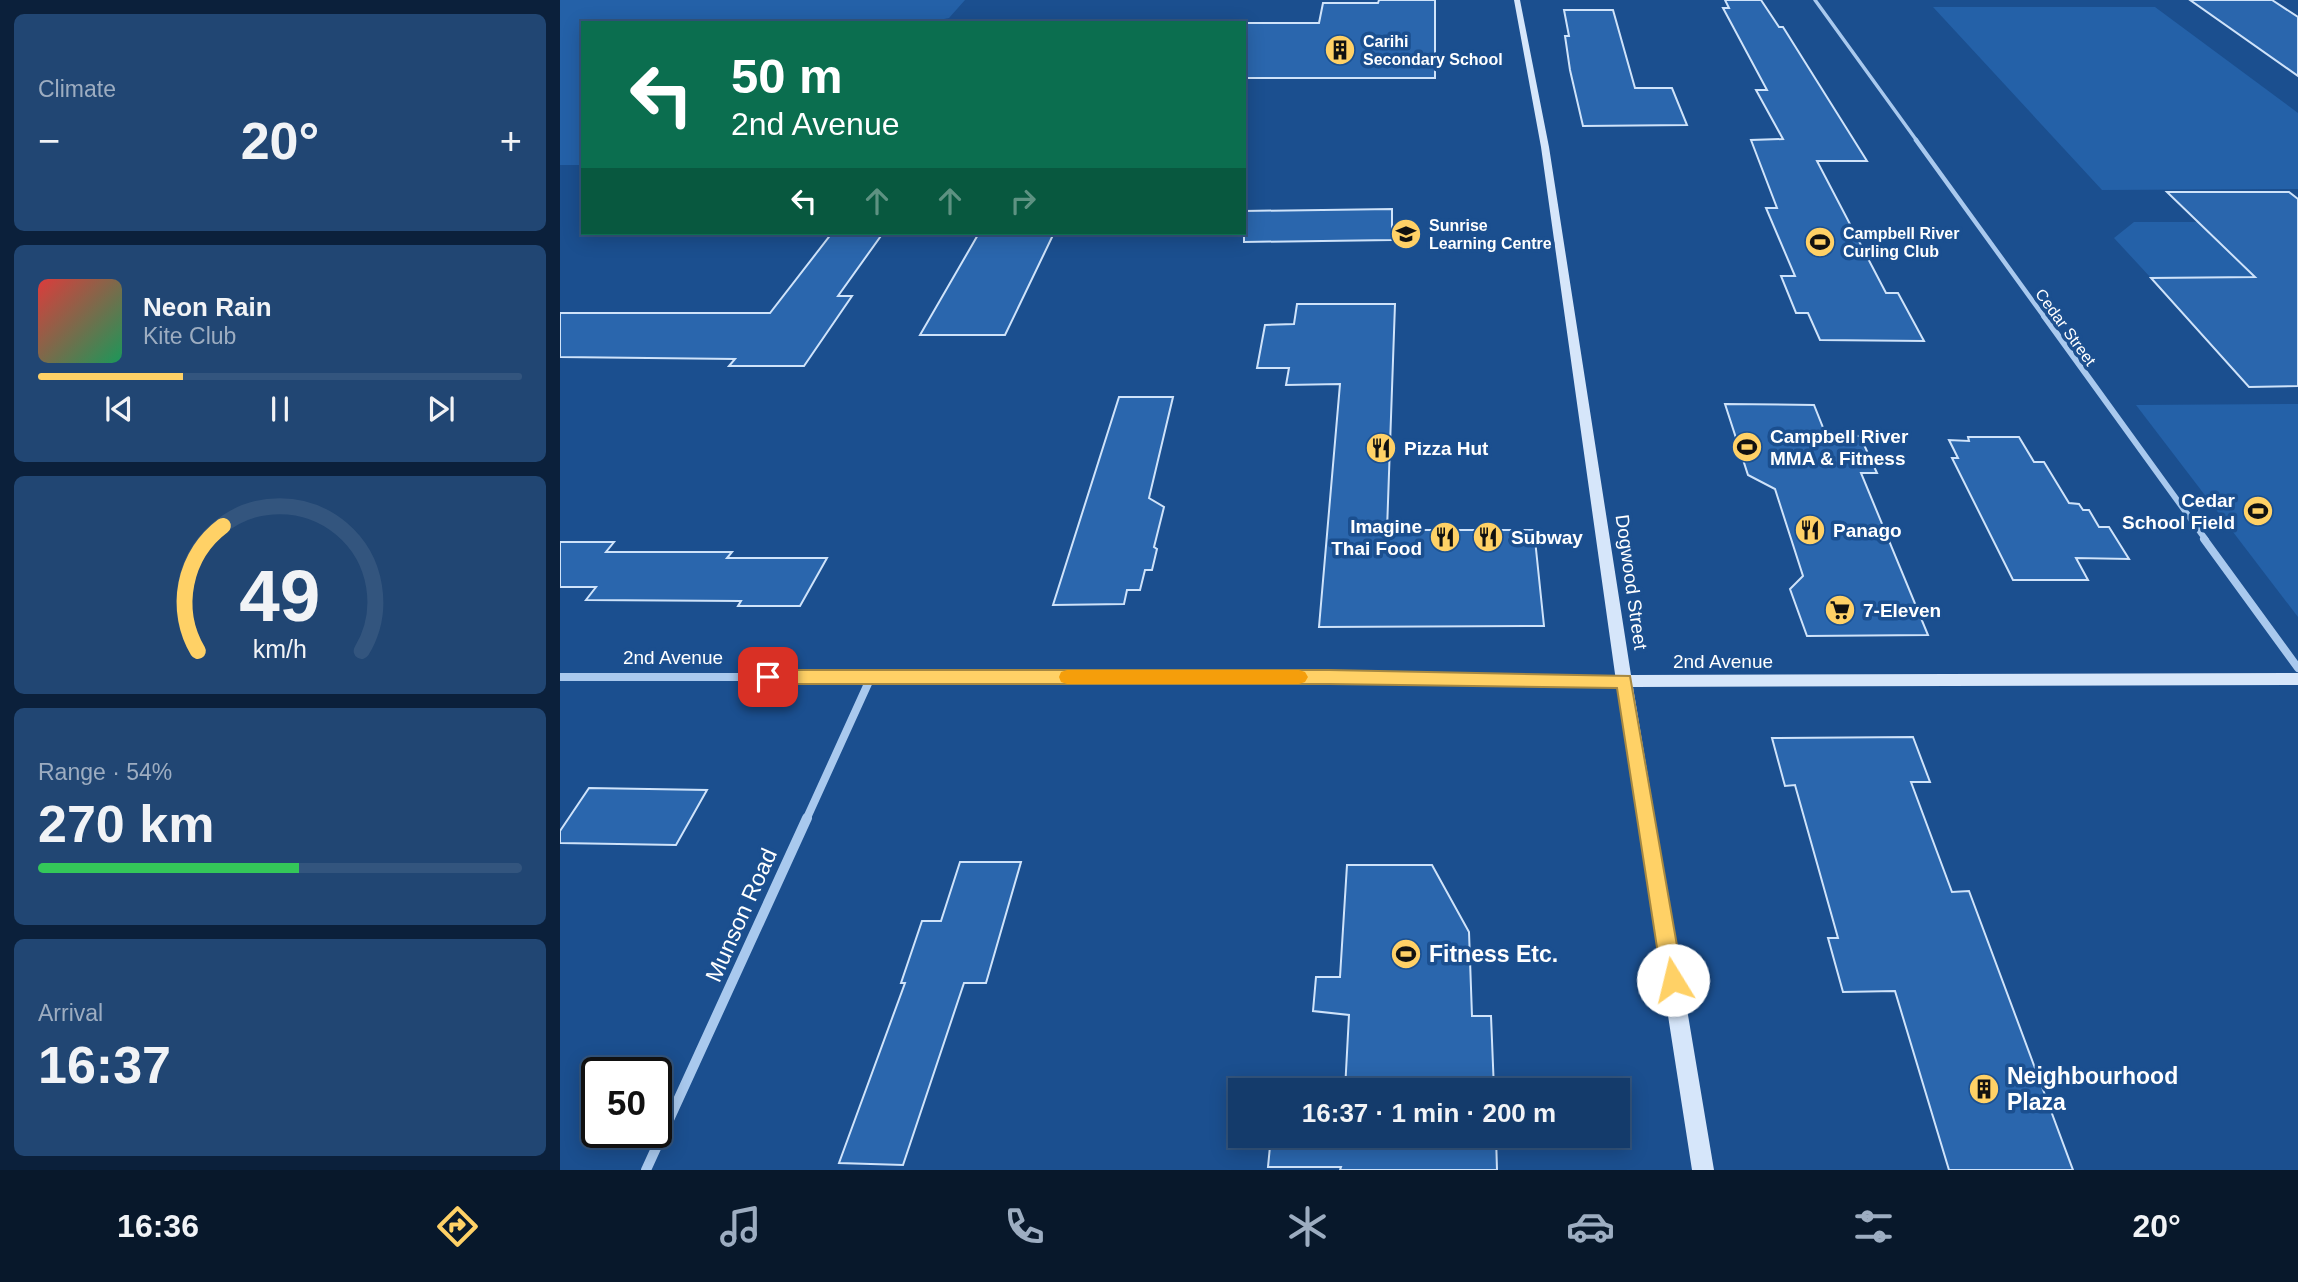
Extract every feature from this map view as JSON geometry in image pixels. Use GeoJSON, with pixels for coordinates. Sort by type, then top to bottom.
{"type":"FeatureCollection","features":[{"type":"Feature","properties":{"kind":"main road","name":"Dogwood Street"},"geometry":{"type":"LineString","coordinates":[[1517,0],[1545,147],[1624,681],[1703,1170]]}},
{"type":"Feature","properties":{"kind":"main road","name":"2nd Avenue"},"geometry":{"type":"LineString","coordinates":[[1624,681],[2298,679]]}},
{"type":"Feature","properties":{"kind":"street","name":"Cedar Street"},"geometry":{"type":"LineString","coordinates":[[1815,0],[2298,668]]}},
{"type":"Feature","properties":{"kind":"street","name":"2nd Avenue"},"geometry":{"type":"LineString","coordinates":[[560,677],[1329,677],[1624,681]]}},
{"type":"Feature","properties":{"kind":"street","name":"Munson Road"},"geometry":{"type":"LineString","coordinates":[[646,1170],[871,677]]}},
{"type":"Feature","properties":{"kind":"shaded area"},"geometry":{"type":"Polygon","coordinates":[[[560,0],[965,0],[949,18],[935,21],[581,21],[581,165],[560,165],[560,0]]]}},
{"type":"Feature","properties":{"kind":"shaded area"},"geometry":{"type":"Polygon","coordinates":[[[1933,7],[2155,7],[2298,113],[2298,189],[2102,190],[1933,7]]]}},
{"type":"Feature","properties":{"kind":"shaded area"},"geometry":{"type":"Polygon","coordinates":[[[2134,222],[2198,222],[2255,277],[2151,278],[2114,238],[2134,222]]]}},
{"type":"Feature","properties":{"kind":"shaded area","name":"Cedar School Field"},"geometry":{"type":"Polygon","coordinates":[[[2298,404],[2298,617],[2136,405],[2298,404]]]}},
{"type":"Feature","properties":{"kind":"building","name":"Carihi Secondary School"},"geometry":{"type":"Polygon","coordinates":[[[1379,0],[1435,0],[1435,78],[1246,78],[1246,23],[1319,23],[1323,3],[1378,3],[1379,0]]]}},
{"type":"Feature","properties":{"kind":"building"},"geometry":{"type":"Polygon","coordinates":[[[1725,0],[1761,0],[1779,27],[1783,27],[1867,161],[1817,161],[1886,293],[1898,293],[1924,341],[1820,340],[1808,313],[1796,313],[1781,276],[1795,276],[1766,208],[1777,208],[1751,140],[1783,139],[1756,90],[1767,90],[1723,8],[1729,8],[1725,0]]]}},
{"type":"Feature","properties":{"kind":"building"},"geometry":{"type":"Polygon","coordinates":[[[2190,0],[2272,0],[2298,17],[2298,76],[2190,0]]]}},
{"type":"Feature","properties":{"kind":"building"},"geometry":{"type":"Polygon","coordinates":[[[1564,10],[1613,10],[1635,88],[1672,88],[1687,125],[1583,126],[1570,70],[1565,36],[1569,36],[1564,10]]]}},
{"type":"Feature","properties":{"kind":"building"},"geometry":{"type":"Polygon","coordinates":[[[2167,192],[2289,192],[2298,199],[2298,386],[2249,387],[2151,278],[2255,277],[2167,192]]]}},
{"type":"Feature","properties":{"kind":"building"},"geometry":{"type":"Polygon","coordinates":[[[1392,209],[1392,240],[1244,242],[1246,211],[1392,209]]]}},
{"type":"Feature","properties":{"kind":"building"},"geometry":{"type":"Polygon","coordinates":[[[830,235],[882,235],[838,296],[852,296],[804,366],[729,366],[735,359],[560,357],[560,313],[770,313],[830,235]]]}},
{"type":"Feature","properties":{"kind":"building"},"geometry":{"type":"Polygon","coordinates":[[[978,235],[1053,235],[1005,335],[920,335],[978,235]]]}},
{"type":"Feature","properties":{"kind":"building"},"geometry":{"type":"Polygon","coordinates":[[[1297,304],[1395,304],[1387,530],[1534,530],[1544,626],[1319,627],[1340,384],[1286,385],[1289,368],[1257,368],[1265,325],[1294,324],[1297,304]]]}},
{"type":"Feature","properties":{"kind":"building"},"geometry":{"type":"Polygon","coordinates":[[[1119,397],[1173,397],[1149,498],[1164,507],[1154,547],[1157,549],[1152,570],[1145,570],[1140,590],[1127,590],[1124,604],[1053,605],[1119,397]]]}},
{"type":"Feature","properties":{"kind":"building"},"geometry":{"type":"Polygon","coordinates":[[[1725,404],[1814,405],[1826,435],[1860,436],[1877,473],[1861,473],[1928,635],[1807,636],[1790,589],[1803,576],[1775,489],[1748,475],[1725,404]]]}},
{"type":"Feature","properties":{"kind":"building"},"geometry":{"type":"Polygon","coordinates":[[[1968,437],[2019,437],[2034,462],[2044,462],[2069,503],[2079,504],[2083,510],[2089,510],[2099,527],[2109,527],[2129,559],[2076,558],[2088,580],[2013,580],[1952,458],[1958,458],[1949,440],[1969,441],[1968,437]]]}},
{"type":"Feature","properties":{"kind":"building"},"geometry":{"type":"Polygon","coordinates":[[[560,542],[614,542],[606,552],[732,552],[727,558],[827,558],[800,606],[738,606],[741,601],[586,600],[596,587],[560,587],[560,542]]]}},
{"type":"Feature","properties":{"kind":"building"},"geometry":{"type":"Polygon","coordinates":[[[1913,737],[1930,782],[1911,782],[1952,892],[1969,891],[2073,1170],[1949,1170],[1895,991],[1843,992],[1828,938],[1838,938],[1795,785],[1785,786],[1772,738],[1913,737]]]}},
{"type":"Feature","properties":{"kind":"building"},"geometry":{"type":"Polygon","coordinates":[[[589,788],[707,790],[676,845],[560,843],[560,831],[589,788]]]}},
{"type":"Feature","properties":{"kind":"building"},"geometry":{"type":"Polygon","coordinates":[[[960,862],[1021,862],[986,983],[964,983],[903,1165],[839,1163],[905,983],[901,983],[922,921],[941,921],[960,862]]]}},
{"type":"Feature","properties":{"kind":"building","name":"Fitness Etc."},"geometry":{"type":"Polygon","coordinates":[[[1347,865],[1432,865],[1469,932],[1472,1016],[1491,1016],[1494,1078],[1346,1078],[1349,1015],[1313,1011],[1316,977],[1340,977],[1347,865]]]}},
{"type":"Feature","properties":{"kind":"building"},"geometry":{"type":"Polygon","coordinates":[[[1270,1148],[1496,1148],[1497,1170],[1268,1167],[1270,1148]]]}},
{"type":"Feature","properties":{"kind":"slow traffic"},"geometry":{"type":"LineString","coordinates":[[1067,677],[1299,677]]}},
{"type":"Feature","properties":{"kind":"place","name":"Carihi Secondary School"},"geometry":{"type":"Point","coordinates":[1340,50]}},
{"type":"Feature","properties":{"kind":"place","name":"Sunrise Learning Centre"},"geometry":{"type":"Point","coordinates":[1406,234]}},
{"type":"Feature","properties":{"kind":"place","name":"Campbell River Curling Club"},"geometry":{"type":"Point","coordinates":[1820,242]}},
{"type":"Feature","properties":{"kind":"place","name":"Campbell River MMA & Fitness"},"geometry":{"type":"Point","coordinates":[1747,447]}},
{"type":"Feature","properties":{"kind":"place","name":"Pizza Hut"},"geometry":{"type":"Point","coordinates":[1381,448]}},
{"type":"Feature","properties":{"kind":"place","name":"Cedar School Field"},"geometry":{"type":"Point","coordinates":[2258,511]}},
{"type":"Feature","properties":{"kind":"place","name":"Panago"},"geometry":{"type":"Point","coordinates":[1810,530]}},
{"type":"Feature","properties":{"kind":"place","name":"Imagine Thai Food"},"geometry":{"type":"Point","coordinates":[1445,537]}},
{"type":"Feature","properties":{"kind":"place","name":"Subway"},"geometry":{"type":"Point","coordinates":[1488,537]}},
{"type":"Feature","properties":{"kind":"place","name":"7-Eleven"},"geometry":{"type":"Point","coordinates":[1840,610]}},
{"type":"Feature","properties":{"kind":"place","name":"Fitness Etc."},"geometry":{"type":"Point","coordinates":[1406,954]}},
{"type":"Feature","properties":{"kind":"place","name":"Neighbourhood Plaza"},"geometry":{"type":"Point","coordinates":[1984,1089]}},
{"type":"Feature","properties":{"kind":"route"},"geometry":{"type":"LineString","coordinates":[[768,677],[1329,677],[1624,681],[1673,980]]}}]}
